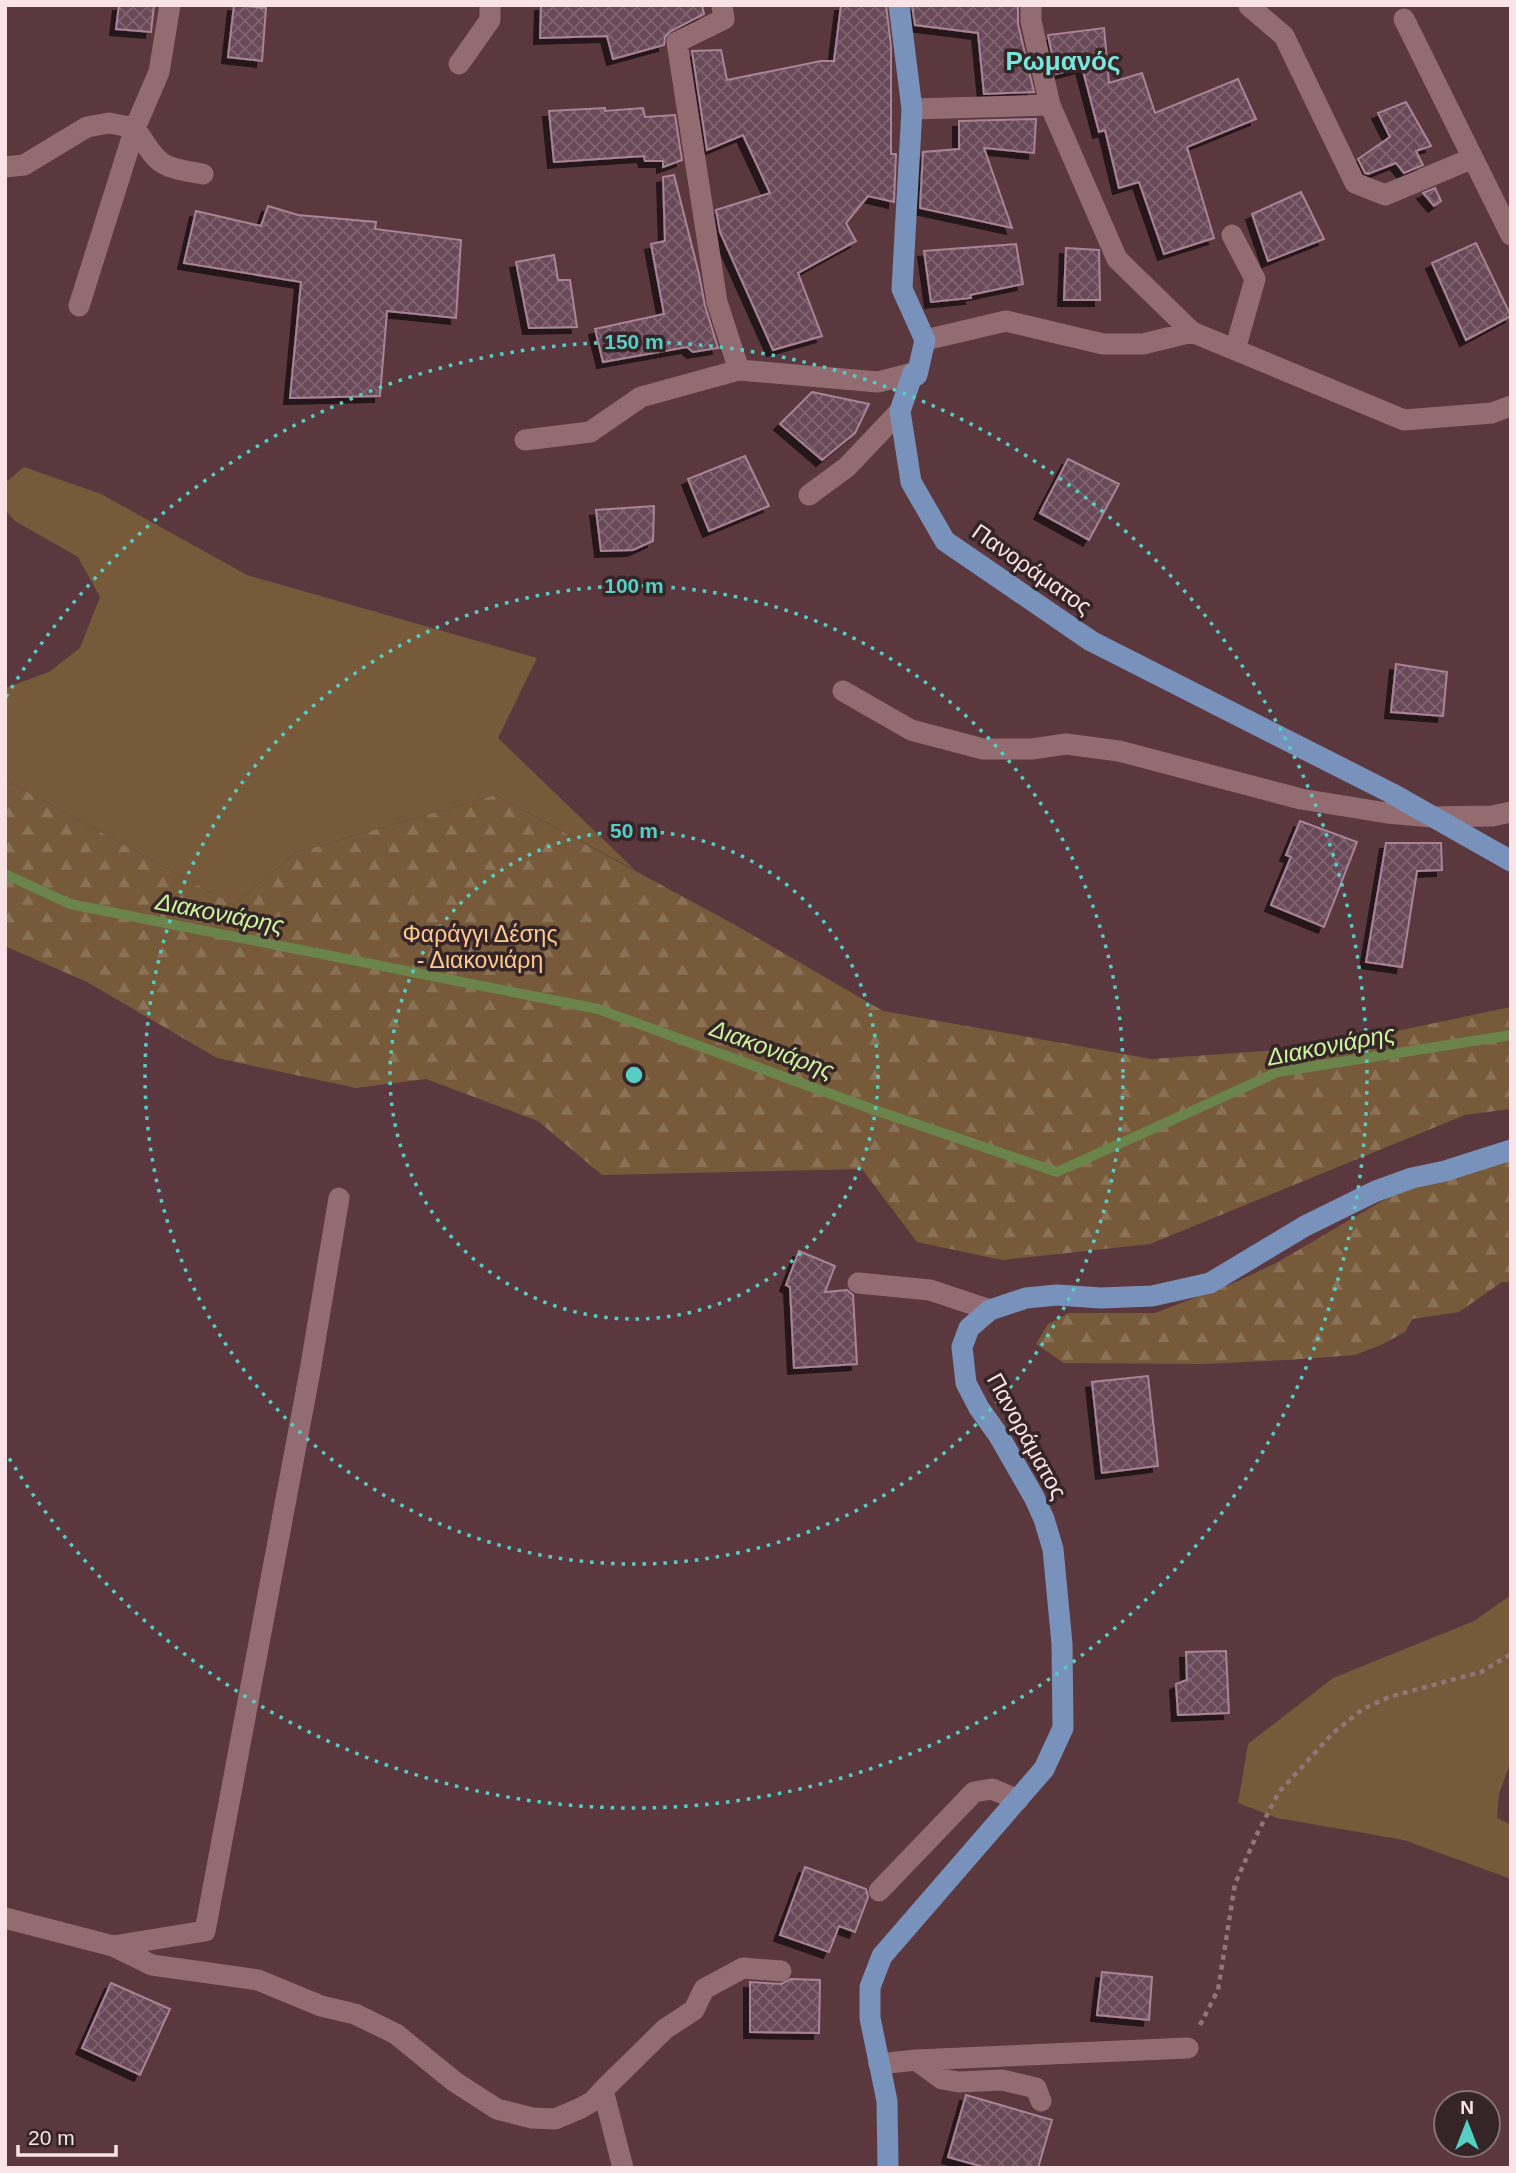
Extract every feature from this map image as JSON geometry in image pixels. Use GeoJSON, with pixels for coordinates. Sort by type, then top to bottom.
{"type":"FeatureCollection","features":[{"type":"Feature","properties":{"kind":"main road"},"geometry":{"type":"LineString","coordinates":[[899,5],[912,109],[902,289],[925,340]]}},
{"type":"Feature","properties":{"kind":"main road","name":"Πανοράματος"},"geometry":{"type":"LineString","coordinates":[[925,340],[917,375],[913,373],[900,411],[911,482],[945,541],[1091,641],[1391,793],[1511,861]]}},
{"type":"Feature","properties":{"kind":"main road","name":"Πανοράματος"},"geometry":{"type":"LineString","coordinates":[[887,2168],[887,2101],[870,2018],[870,1987],[882,1956],[1044,1769],[1063,1728],[1062,1644],[1055,1562],[1044,1519],[1025,1481],[973,1397],[964,1373],[962,1348],[965,1335],[975,1321],[990,1310],[1012,1301],[1039,1296],[1152,1296],[1193,1288],[1228,1274],[1305,1226],[1376,1191],[1511,1150]]}},
{"type":"Feature","properties":{"kind":"street"},"geometry":{"type":"LineString","coordinates":[[79,306],[135,128],[159,72],[170,5]]}},
{"type":"Feature","properties":{"kind":"street"},"geometry":{"type":"LineString","coordinates":[[459,64],[490,20],[490,5]]}},
{"type":"Feature","properties":{"kind":"street"},"geometry":{"type":"LineString","coordinates":[[722,5],[724,19],[677,43],[717,302],[739,370]]}},
{"type":"Feature","properties":{"kind":"street"},"geometry":{"type":"LineString","coordinates":[[1031,5],[1031,21],[1050,105],[1117,259],[1192,332],[1404,420],[1492,413],[1511,406]]}},
{"type":"Feature","properties":{"kind":"street"},"geometry":{"type":"LineString","coordinates":[[1249,6],[1284,36],[1355,183],[1385,195],[1473,158]]}},
{"type":"Feature","properties":{"kind":"street"},"geometry":{"type":"LineString","coordinates":[[1404,19],[1511,235]]}},
{"type":"Feature","properties":{"kind":"street"},"geometry":{"type":"LineString","coordinates":[[912,109],[1050,105]]}},
{"type":"Feature","properties":{"kind":"street"},"geometry":{"type":"LineString","coordinates":[[5,167],[24,164],[87,127],[109,123],[135,128],[156,161],[174,169],[203,174]]}},
{"type":"Feature","properties":{"kind":"street"},"geometry":{"type":"LineString","coordinates":[[1232,235],[1255,279],[1235,350]]}},
{"type":"Feature","properties":{"kind":"street"},"geometry":{"type":"LineString","coordinates":[[925,340],[1006,321],[1103,344],[1143,344],[1192,332]]}},
{"type":"Feature","properties":{"kind":"street"},"geometry":{"type":"LineString","coordinates":[[524,440],[590,432],[641,397],[739,370],[878,382],[913,373]]}},
{"type":"Feature","properties":{"kind":"street"},"geometry":{"type":"LineString","coordinates":[[809,495],[847,467],[900,411]]}},
{"type":"Feature","properties":{"kind":"street"},"geometry":{"type":"LineString","coordinates":[[843,691],[911,730],[983,750],[1032,750],[1066,744],[1119,751],[1301,799],[1387,813],[1432,817],[1511,813]]}},
{"type":"Feature","properties":{"kind":"street"},"geometry":{"type":"LineString","coordinates":[[113,1947],[205,1931],[310,1371],[339,1198]]}},
{"type":"Feature","properties":{"kind":"street"},"geometry":{"type":"LineString","coordinates":[[858,1283],[930,1290],[990,1310]]}},
{"type":"Feature","properties":{"kind":"street"},"geometry":{"type":"LineString","coordinates":[[879,1891],[974,1792],[992,1789],[1018,1801]]}},
{"type":"Feature","properties":{"kind":"street"},"geometry":{"type":"LineString","coordinates":[[5,1918],[113,1947],[152,1965],[258,1980],[321,2006],[355,2014],[396,2034],[455,2082],[497,2109],[532,2118],[555,2119],[593,2101],[665,2029],[694,2010],[704,1989],[743,1968],[780,1971]]}},
{"type":"Feature","properties":{"kind":"street"},"geometry":{"type":"LineString","coordinates":[[879,2064],[1188,2048]]}},
{"type":"Feature","properties":{"kind":"street"},"geometry":{"type":"LineString","coordinates":[[916,2060],[942,2079],[958,2082],[1002,2080],[1036,2088],[1041,2101]]}},
{"type":"Feature","properties":{"kind":"street"},"geometry":{"type":"LineString","coordinates":[[603,2090],[623,2168]]}},
{"type":"Feature","properties":{"kind":"path"},"geometry":{"type":"LineString","coordinates":[[1188,2048],[1218,1990],[1236,1884],[1279,1792],[1333,1733],[1363,1709],[1389,1697],[1481,1672],[1511,1654]]}},
{"type":"Feature","properties":{"kind":"green space"},"geometry":{"type":"Polygon","coordinates":[[[24,467],[101,494],[247,575],[537,658],[498,738],[635,870],[495,795],[295,853],[234,905],[5,780],[5,688],[49,672],[80,648],[100,597],[78,557],[15,521],[5,510],[5,483],[24,467]]]}},
{"type":"Feature","properties":{"kind":"green space","name":"Φαράγγι Δέσης - Διακονιάρη"},"geometry":{"type":"Polygon","coordinates":[[[5,780],[234,905],[295,853],[495,795],[737,926],[883,1011],[1151,1059],[1320,1047],[1511,1007],[1511,1109],[1465,1115],[1150,1244],[1002,1260],[917,1242],[862,1169],[602,1175],[538,1121],[426,1079],[356,1088],[217,1058],[87,982],[5,946],[5,780]]]}},
{"type":"Feature","properties":{"kind":"green space"},"geometry":{"type":"Polygon","coordinates":[[[1511,1160],[1511,1282],[1502,1282],[1459,1312],[1412,1319],[1405,1332],[1381,1345],[1355,1355],[1201,1364],[1064,1363],[1036,1344],[1048,1324],[1069,1313],[1155,1313],[1236,1282],[1278,1262],[1392,1195],[1416,1185],[1511,1160]]]}},
{"type":"Feature","properties":{"kind":"green space"},"geometry":{"type":"Polygon","coordinates":[[[1511,1595],[1511,1761],[1499,1794],[1497,1818],[1511,1825],[1511,1879],[1404,1840],[1277,1818],[1238,1803],[1248,1744],[1333,1678],[1474,1621],[1511,1595]]]}},
{"type":"Feature","properties":{"kind":"building"},"geometry":{"type":"Polygon","coordinates":[[[119,5],[154,5],[151,32],[116,29],[119,5]]]}},
{"type":"Feature","properties":{"kind":"building"},"geometry":{"type":"Polygon","coordinates":[[[234,5],[266,8],[262,61],[228,57],[234,5]]]}},
{"type":"Feature","properties":{"kind":"building"},"geometry":{"type":"Polygon","coordinates":[[[541,5],[702,5],[704,14],[671,31],[665,37],[664,45],[613,59],[607,36],[540,38],[541,5]]]}},
{"type":"Feature","properties":{"kind":"building"},"geometry":{"type":"Polygon","coordinates":[[[841,5],[886,5],[891,46],[891,154],[896,154],[894,202],[868,196],[846,223],[856,241],[798,273],[822,336],[773,350],[720,232],[716,210],[770,193],[743,135],[707,150],[692,51],[721,50],[727,80],[821,61],[834,61],[841,5]]]}},
{"type":"Feature","properties":{"kind":"building"},"geometry":{"type":"Polygon","coordinates":[[[912,5],[1018,5],[1018,24],[1034,92],[984,94],[978,33],[915,25],[912,5]]]}},
{"type":"Feature","properties":{"kind":"building"},"geometry":{"type":"Polygon","coordinates":[[[1104,28],[1109,83],[1142,73],[1155,113],[1238,79],[1256,119],[1187,147],[1214,238],[1164,254],[1139,182],[1119,188],[1105,130],[1099,132],[1082,67],[1056,74],[1048,35],[1104,28]]]}},
{"type":"Feature","properties":{"kind":"building"},"geometry":{"type":"Polygon","coordinates":[[[1406,102],[1431,146],[1416,151],[1423,165],[1404,173],[1396,163],[1365,173],[1358,159],[1390,137],[1378,113],[1406,102]]]}},
{"type":"Feature","properties":{"kind":"building"},"geometry":{"type":"Polygon","coordinates":[[[605,108],[605,111],[643,108],[645,117],[675,115],[682,160],[663,167],[663,161],[645,161],[644,156],[554,162],[549,111],[605,108]]]}},
{"type":"Feature","properties":{"kind":"building"},"geometry":{"type":"Polygon","coordinates":[[[1036,119],[1034,153],[984,148],[1012,228],[920,208],[923,152],[959,149],[959,121],[1036,119]]]}},
{"type":"Feature","properties":{"kind":"building"},"geometry":{"type":"Polygon","coordinates":[[[674,175],[705,306],[718,348],[693,352],[687,347],[603,362],[595,329],[664,314],[651,244],[665,241],[663,177],[674,175]]]}},
{"type":"Feature","properties":{"kind":"building"},"geometry":{"type":"Polygon","coordinates":[[[1435,188],[1441,201],[1434,206],[1423,193],[1435,188]]]}},
{"type":"Feature","properties":{"kind":"building"},"geometry":{"type":"Polygon","coordinates":[[[1301,192],[1324,239],[1268,261],[1252,214],[1301,192]]]}},
{"type":"Feature","properties":{"kind":"building"},"geometry":{"type":"Polygon","coordinates":[[[268,206],[298,215],[376,222],[375,229],[461,240],[456,318],[387,311],[380,396],[290,398],[301,282],[184,263],[196,211],[261,226],[268,206]]]}},
{"type":"Feature","properties":{"kind":"building"},"geometry":{"type":"Polygon","coordinates":[[[1476,243],[1511,316],[1466,340],[1432,263],[1476,243]]]}},
{"type":"Feature","properties":{"kind":"building"},"geometry":{"type":"Polygon","coordinates":[[[1016,244],[1023,284],[970,295],[971,298],[931,302],[924,251],[1016,244]]]}},
{"type":"Feature","properties":{"kind":"building"},"geometry":{"type":"Polygon","coordinates":[[[1066,248],[1099,250],[1100,300],[1064,300],[1066,248]]]}},
{"type":"Feature","properties":{"kind":"building"},"geometry":{"type":"Polygon","coordinates":[[[554,255],[558,280],[570,280],[577,327],[529,328],[516,262],[554,255]]]}},
{"type":"Feature","properties":{"kind":"building"},"geometry":{"type":"Polygon","coordinates":[[[812,392],[869,404],[855,433],[822,460],[780,424],[812,392]]]}},
{"type":"Feature","properties":{"kind":"building"},"geometry":{"type":"Polygon","coordinates":[[[745,456],[769,506],[709,531],[688,479],[745,456]]]}},
{"type":"Feature","properties":{"kind":"building"},"geometry":{"type":"Polygon","coordinates":[[[1068,459],[1119,484],[1089,540],[1040,513],[1068,459]]]}},
{"type":"Feature","properties":{"kind":"building"},"geometry":{"type":"Polygon","coordinates":[[[654,506],[653,541],[633,550],[601,551],[596,510],[654,506]]]}},
{"type":"Feature","properties":{"kind":"building"},"geometry":{"type":"Polygon","coordinates":[[[1396,664],[1447,672],[1443,716],[1391,712],[1396,664]]]}},
{"type":"Feature","properties":{"kind":"building"},"geometry":{"type":"Polygon","coordinates":[[[1300,821],[1357,842],[1324,927],[1271,905],[1291,857],[1286,855],[1300,821]]]}},
{"type":"Feature","properties":{"kind":"building"},"geometry":{"type":"Polygon","coordinates":[[[1386,843],[1441,843],[1442,870],[1417,871],[1402,967],[1366,962],[1386,843]]]}},
{"type":"Feature","properties":{"kind":"building"},"geometry":{"type":"Polygon","coordinates":[[[799,1251],[835,1266],[825,1292],[847,1290],[853,1295],[857,1364],[794,1368],[790,1287],[786,1285],[799,1251]]]}},
{"type":"Feature","properties":{"kind":"building"},"geometry":{"type":"Polygon","coordinates":[[[1148,1376],[1158,1466],[1102,1473],[1092,1382],[1148,1376]]]}},
{"type":"Feature","properties":{"kind":"building"},"geometry":{"type":"Polygon","coordinates":[[[1226,1651],[1229,1713],[1178,1715],[1176,1684],[1187,1680],[1186,1652],[1226,1651]]]}},
{"type":"Feature","properties":{"kind":"building"},"geometry":{"type":"Polygon","coordinates":[[[805,1867],[866,1889],[868,1897],[855,1932],[839,1926],[829,1952],[780,1935],[805,1867]]]}},
{"type":"Feature","properties":{"kind":"building"},"geometry":{"type":"Polygon","coordinates":[[[1102,1972],[1152,1977],[1149,2020],[1097,2015],[1102,1972]]]}},
{"type":"Feature","properties":{"kind":"building"},"geometry":{"type":"Polygon","coordinates":[[[791,1979],[820,1980],[819,2033],[750,2032],[750,1982],[781,1984],[791,1979]]]}},
{"type":"Feature","properties":{"kind":"building"},"geometry":{"type":"Polygon","coordinates":[[[111,1983],[170,2009],[140,2075],[82,2048],[111,1983]]]}},
{"type":"Feature","properties":{"kind":"building"},"geometry":{"type":"Polygon","coordinates":[[[966,2095],[1052,2120],[1038,2168],[987,2168],[948,2157],[966,2095]]]}},
{"type":"Feature","properties":{"kind":"waterway","name":"Διακονιάρης"},"geometry":{"type":"LineString","coordinates":[[5,874],[70,904],[598,1009],[872,1109],[1057,1172],[1278,1072],[1511,1035]]}},
{"type":"Feature","properties":{"kind":"district","name":"Ρωμανός"},"geometry":{"type":"Point","coordinates":[1063,61]}}]}
